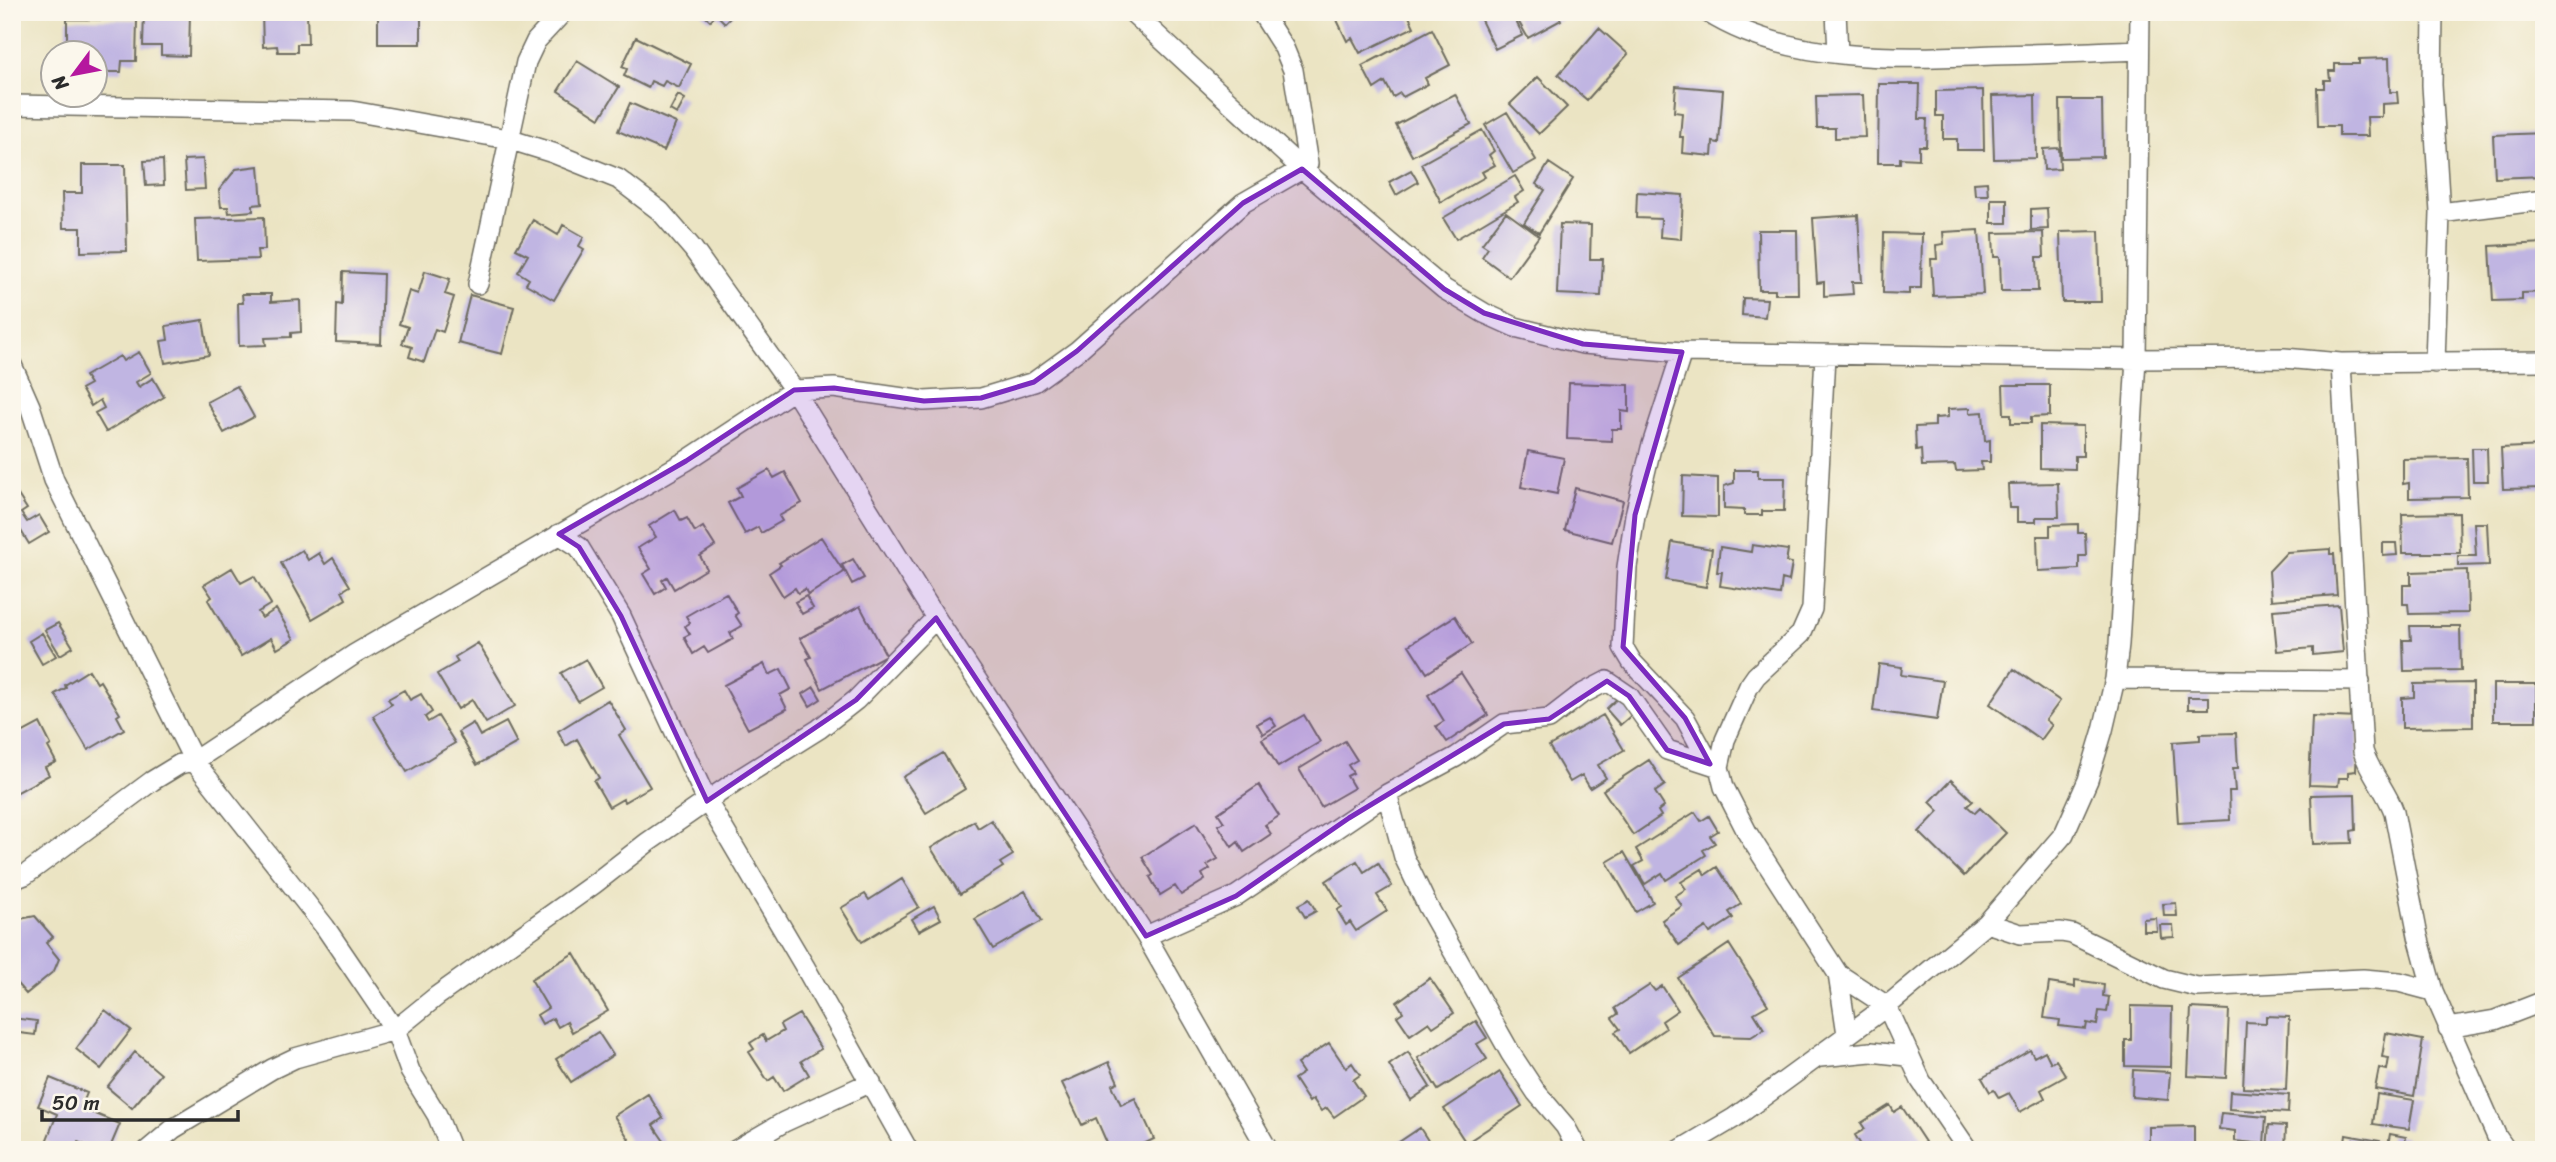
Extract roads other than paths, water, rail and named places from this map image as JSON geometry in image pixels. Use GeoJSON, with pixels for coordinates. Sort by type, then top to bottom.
{"type":"FeatureCollection","features":[{"type":"Feature","properties":{"kind":"street"},"geometry":{"type":"LineString","coordinates":[[478,284],[526,62],[536,41],[563,12]]}},
{"type":"Feature","properties":{"kind":"street"},"geometry":{"type":"LineString","coordinates":[[1132,12],[1444,289],[1483,313],[1515,327],[1583,344],[1682,352],[1825,355],[2284,358],[2341,363],[2544,361]]}},
{"type":"Feature","properties":{"kind":"street"},"geometry":{"type":"LineString","coordinates":[[1261,12],[1284,48],[1293,70],[1305,166]]}},
{"type":"Feature","properties":{"kind":"street"},"geometry":{"type":"LineString","coordinates":[[1707,12],[1727,25],[1759,37],[1838,52],[1905,58],[2139,50]]}},
{"type":"Feature","properties":{"kind":"street"},"geometry":{"type":"LineString","coordinates":[[1836,12],[1838,52]]}},
{"type":"Feature","properties":{"kind":"street"},"geometry":{"type":"LineString","coordinates":[[1680,1150],[1734,1118],[1820,1057],[1887,1006],[1987,923],[2064,834],[2088,780],[2115,679],[2119,643],[2137,359],[2140,12]]}},
{"type":"Feature","properties":{"kind":"street"},"geometry":{"type":"LineString","coordinates":[[2433,12],[2432,85],[2440,213],[2435,363]]}},
{"type":"Feature","properties":{"kind":"street"},"geometry":{"type":"LineString","coordinates":[[12,105],[352,111],[509,139],[553,153],[618,179],[660,211],[694,249],[794,390],[936,618],[1146,936],[1268,1150]]}},
{"type":"Feature","properties":{"kind":"street"},"geometry":{"type":"LineString","coordinates":[[12,880],[25,875],[152,781],[180,764],[194,761],[355,654],[686,461],[794,390],[834,388],[924,401],[981,398],[1034,382],[1077,351],[1242,203],[1305,166]]}},
{"type":"Feature","properties":{"kind":"street"},"geometry":{"type":"LineString","coordinates":[[2440,213],[2544,200]]}},
{"type":"Feature","properties":{"kind":"street"},"geometry":{"type":"LineString","coordinates":[[1682,352],[1651,448],[1635,515],[1627,567],[1623,647],[1632,662],[1685,718],[1715,765],[1748,834],[1838,974],[1863,993],[1887,1006],[1920,1081],[1968,1150]]}},
{"type":"Feature","properties":{"kind":"street"},"geometry":{"type":"LineString","coordinates":[[1715,765],[1749,686],[1756,676],[1801,634],[1812,609],[1825,355]]}},
{"type":"Feature","properties":{"kind":"street"},"geometry":{"type":"LineString","coordinates":[[2341,363],[2363,751],[2389,796],[2394,812],[2418,936],[2432,991],[2497,1137],[2506,1150]]}},
{"type":"Feature","properties":{"kind":"street"},"geometry":{"type":"LineString","coordinates":[[12,365],[30,405],[54,480],[194,761],[325,927],[395,1030],[410,1071],[437,1115],[451,1150]]}},
{"type":"Feature","properties":{"kind":"street"},"geometry":{"type":"LineString","coordinates":[[559,534],[579,547],[621,616],[707,801],[768,902],[908,1150]]}},
{"type":"Feature","properties":{"kind":"street"},"geometry":{"type":"LineString","coordinates":[[148,1150],[173,1129],[272,1069],[295,1058],[395,1030],[437,996],[707,801],[819,729],[856,700],[936,618]]}},
{"type":"Feature","properties":{"kind":"street"},"geometry":{"type":"LineString","coordinates":[[2115,679],[2360,681]]}},
{"type":"Feature","properties":{"kind":"street"},"geometry":{"type":"LineString","coordinates":[[1146,936],[1236,896],[1387,794],[1456,757],[1504,724],[1549,719],[1580,695],[1606,681],[1629,696],[1667,750],[1715,765]]}},
{"type":"Feature","properties":{"kind":"street"},"geometry":{"type":"LineString","coordinates":[[1387,794],[1404,857],[1427,905],[1511,1054],[1536,1092],[1565,1126],[1578,1150]]}},
{"type":"Feature","properties":{"kind":"street"},"geometry":{"type":"LineString","coordinates":[[1987,923],[2020,934],[2072,934],[2164,979],[2197,988],[2363,979],[2399,982],[2432,991]]}},
{"type":"Feature","properties":{"kind":"street"},"geometry":{"type":"LineString","coordinates":[[1838,974],[1847,1034]]}},
{"type":"Feature","properties":{"kind":"street"},"geometry":{"type":"LineString","coordinates":[[2448,1028],[2495,1020],[2544,1001]]}},
{"type":"Feature","properties":{"kind":"street"},"geometry":{"type":"LineString","coordinates":[[1820,1057],[1871,1052],[1907,1056]]}},
{"type":"Feature","properties":{"kind":"street"},"geometry":{"type":"LineString","coordinates":[[736,1150],[784,1122],[871,1082]]}}]}
